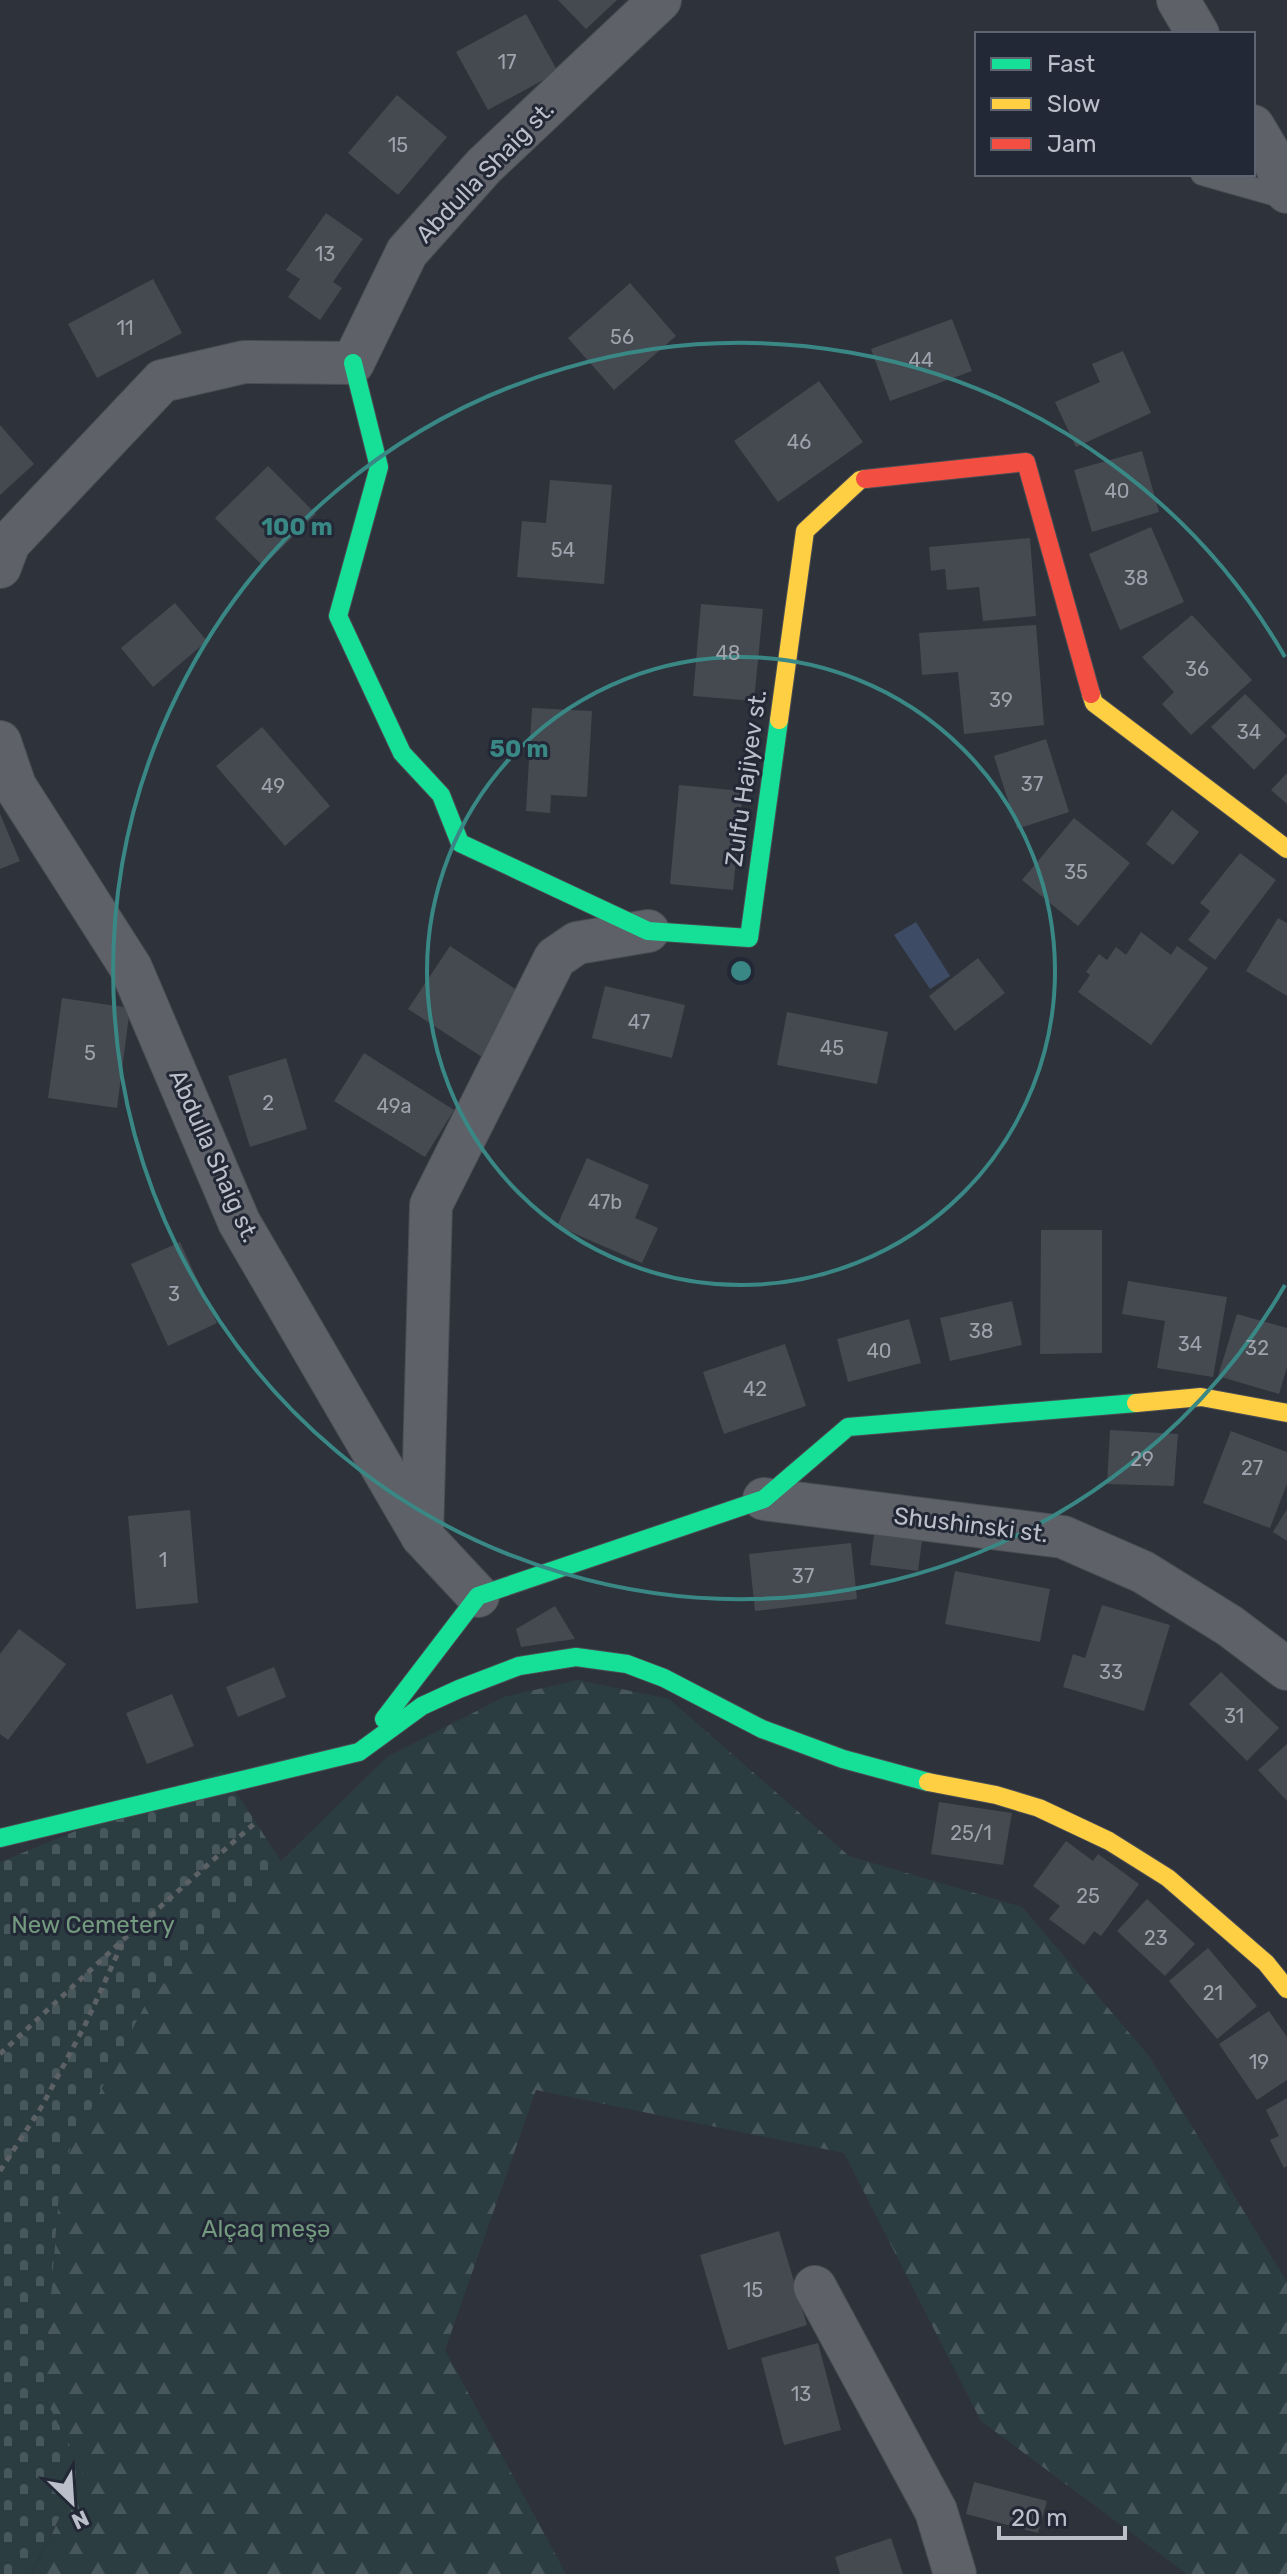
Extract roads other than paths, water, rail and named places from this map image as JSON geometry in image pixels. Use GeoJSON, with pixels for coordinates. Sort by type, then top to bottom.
{"type":"FeatureCollection","features":[{"type":"Feature","properties":{"kind":"street","name":"Abdulla Shaig st."},"geometry":{"type":"LineString","coordinates":[[353,363],[407,252],[484,166],[660,0]]}},
{"type":"Feature","properties":{"kind":"street"},"geometry":{"type":"LineString","coordinates":[[1178,0],[1197,32]]}},
{"type":"Feature","properties":{"kind":"street"},"geometry":{"type":"LineString","coordinates":[[1255,129],[1275,163],[1287,195]]}},
{"type":"Feature","properties":{"kind":"street"},"geometry":{"type":"LineString","coordinates":[[0,567],[9,543],[162,381],[244,362],[353,363]]}},
{"type":"Feature","properties":{"kind":"street","name":"Zulfu Hajiyev st."},"geometry":{"type":"LineString","coordinates":[[353,363],[379,467],[338,616],[402,753],[441,795],[460,843],[648,931],[749,938],[805,531],[860,480],[1026,462],[1094,703],[1287,849]]}},
{"type":"Feature","properties":{"kind":"street","name":"Abdulla Shaig st."},"geometry":{"type":"LineString","coordinates":[[0,742],[15,786],[131,968],[239,1222],[422,1536],[478,1596]]}},
{"type":"Feature","properties":{"kind":"street"},"geometry":{"type":"LineString","coordinates":[[422,1536],[431,1205],[555,958],[577,943],[648,931]]}},
{"type":"Feature","properties":{"kind":"street","name":"Shushinski st."},"geometry":{"type":"LineString","coordinates":[[478,1596],[764,1499],[848,1427],[1201,1397],[1287,1413]]}},
{"type":"Feature","properties":{"kind":"street","name":"Shushinski st."},"geometry":{"type":"LineString","coordinates":[[764,1499],[1063,1537],[1143,1572],[1230,1626],[1287,1669]]}},
{"type":"Feature","properties":{"kind":"street"},"geometry":{"type":"LineString","coordinates":[[359,1752],[478,1596]]}},
{"type":"Feature","properties":{"kind":"street"},"geometry":{"type":"LineString","coordinates":[[0,1838],[359,1752],[422,1706],[459,1689],[519,1666],[576,1657],[627,1664],[664,1678],[775,1734],[843,1759],[915,1780],[996,1795],[1039,1808],[1109,1841],[1168,1878],[1266,1963],[1287,1989]]}},
{"type":"Feature","properties":{"kind":"street"},"geometry":{"type":"LineString","coordinates":[[815,2287],[936,2511],[955,2574]]}},
{"type":"Feature","properties":{"kind":"lane"},"geometry":{"type":"LineString","coordinates":[[1210,176],[1287,195]]}},
{"type":"Feature","properties":{"kind":"water"},"geometry":{"type":"Polygon","coordinates":[[[916,922],[950,976],[930,989],[894,935],[916,922]]]}},
{"type":"Feature","properties":{"kind":"park label","name":"New Cemetery"},"geometry":{"type":"Point","coordinates":[93,1925]}},
{"type":"Feature","properties":{"kind":"park label","name":"Alçaq meşə"},"geometry":{"type":"Point","coordinates":[266,2229]}}]}
